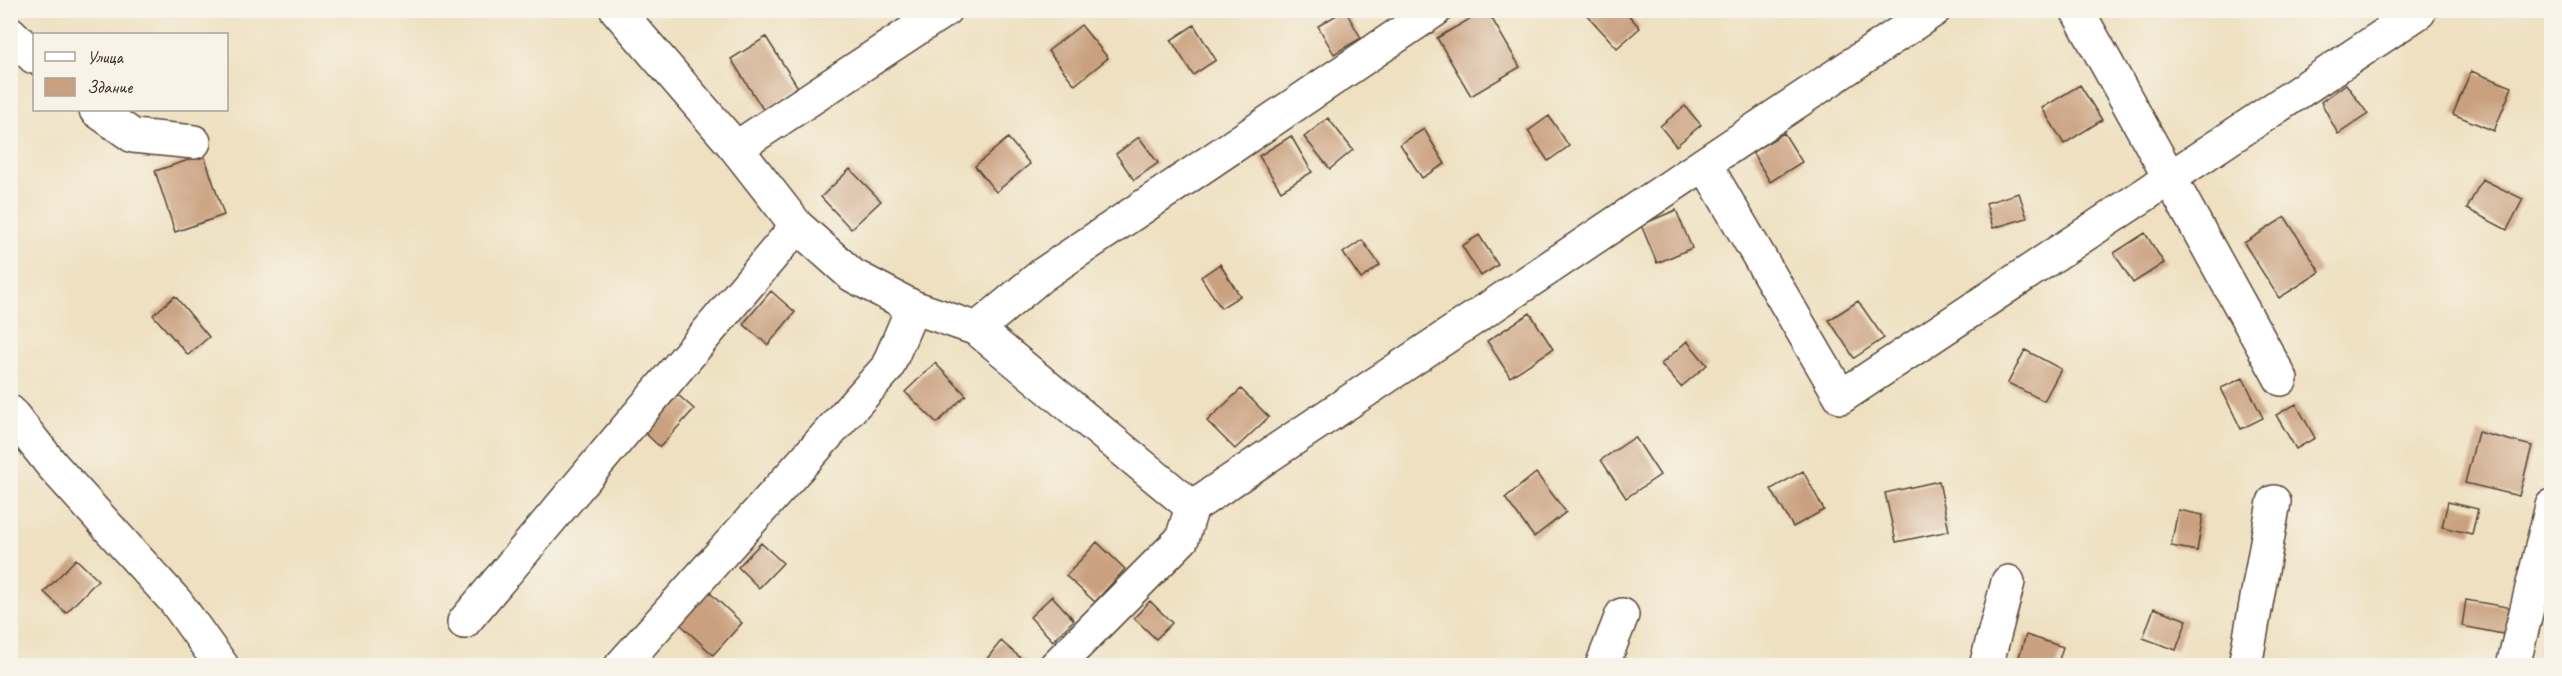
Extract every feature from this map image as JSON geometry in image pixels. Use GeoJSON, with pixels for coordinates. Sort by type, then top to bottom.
{"type":"FeatureCollection","features":[{"type":"Feature","properties":{"kind":"street"},"geometry":{"type":"LineString","coordinates":[[617,10],[736,148],[797,226],[852,275],[913,307],[977,329],[1192,507]]}},
{"type":"Feature","properties":{"kind":"street"},"geometry":{"type":"LineString","coordinates":[[736,148],[945,10]]}},
{"type":"Feature","properties":{"kind":"street"},"geometry":{"type":"LineString","coordinates":[[977,329],[1042,275],[1435,10]]}},
{"type":"Feature","properties":{"kind":"street"},"geometry":{"type":"LineString","coordinates":[[1056,666],[1182,539],[1192,507],[1934,10]]}},
{"type":"Feature","properties":{"kind":"street"},"geometry":{"type":"LineString","coordinates":[[2077,10],[2281,379]]}},
{"type":"Feature","properties":{"kind":"street"},"geometry":{"type":"LineString","coordinates":[[1704,164],[1841,398],[2419,12]]}},
{"type":"Feature","properties":{"kind":"street"},"geometry":{"type":"LineString","coordinates":[[10,33],[33,56]]}},
{"type":"Feature","properties":{"kind":"street"},"geometry":{"type":"LineString","coordinates":[[97,111],[133,136],[194,142]]}},
{"type":"Feature","properties":{"kind":"street"},"geometry":{"type":"LineString","coordinates":[[464,622],[797,226]]}},
{"type":"Feature","properties":{"kind":"street"},"geometry":{"type":"LineString","coordinates":[[621,666],[887,369],[913,307]]}},
{"type":"Feature","properties":{"kind":"street"},"geometry":{"type":"LineString","coordinates":[[10,412],[52,465],[177,602],[222,666]]}},
{"type":"Feature","properties":{"kind":"street"},"geometry":{"type":"LineString","coordinates":[[2246,666],[2274,502]]}},
{"type":"Feature","properties":{"kind":"street"},"geometry":{"type":"LineString","coordinates":[[2513,666],[2552,506]]}},
{"type":"Feature","properties":{"kind":"street"},"geometry":{"type":"LineString","coordinates":[[1986,666],[2008,582]]}},
{"type":"Feature","properties":{"kind":"street"},"geometry":{"type":"LineString","coordinates":[[1602,666],[1622,615]]}},
{"type":"Feature","properties":{"kind":"building"},"geometry":{"type":"Polygon","coordinates":[[[1345,10],[1361,38],[1334,54],[1318,26],[1345,10]]]}},
{"type":"Feature","properties":{"kind":"building"},"geometry":{"type":"Polygon","coordinates":[[[1485,10],[1520,67],[1471,96],[1437,38],[1485,10]]]}},
{"type":"Feature","properties":{"kind":"building"},"geometry":{"type":"Polygon","coordinates":[[[1590,10],[1624,10],[1640,28],[1617,48],[1586,14],[1590,10]]]}},
{"type":"Feature","properties":{"kind":"building"},"geometry":{"type":"Polygon","coordinates":[[[1081,25],[1108,58],[1075,85],[1048,51],[1081,25]]]}},
{"type":"Feature","properties":{"kind":"building"},"geometry":{"type":"Polygon","coordinates":[[[1194,25],[1216,60],[1193,75],[1171,40],[1194,25]]]}},
{"type":"Feature","properties":{"kind":"building"},"geometry":{"type":"Polygon","coordinates":[[[766,37],[799,89],[764,111],[731,59],[766,37]]]}},
{"type":"Feature","properties":{"kind":"building"},"geometry":{"type":"Polygon","coordinates":[[[2471,71],[2512,87],[2494,131],[2453,114],[2471,71]]]}},
{"type":"Feature","properties":{"kind":"building"},"geometry":{"type":"Polygon","coordinates":[[[2346,84],[2368,114],[2338,134],[2321,102],[2346,84]]]}},
{"type":"Feature","properties":{"kind":"building"},"geometry":{"type":"Polygon","coordinates":[[[2080,85],[2102,120],[2064,144],[2042,108],[2080,85]]]}},
{"type":"Feature","properties":{"kind":"building"},"geometry":{"type":"Polygon","coordinates":[[[1685,106],[1701,125],[1676,146],[1660,126],[1685,106]]]}},
{"type":"Feature","properties":{"kind":"building"},"geometry":{"type":"Polygon","coordinates":[[[1549,116],[1569,146],[1548,161],[1528,131],[1549,116]]]}},
{"type":"Feature","properties":{"kind":"building"},"geometry":{"type":"Polygon","coordinates":[[[1328,118],[1353,150],[1330,169],[1304,137],[1328,118]]]}},
{"type":"Feature","properties":{"kind":"building"},"geometry":{"type":"Polygon","coordinates":[[[1424,129],[1445,164],[1422,178],[1400,144],[1424,129]]]}},
{"type":"Feature","properties":{"kind":"building"},"geometry":{"type":"Polygon","coordinates":[[[1784,133],[1802,162],[1770,182],[1752,152],[1784,133]]]}},
{"type":"Feature","properties":{"kind":"building"},"geometry":{"type":"Polygon","coordinates":[[[1291,136],[1312,172],[1281,191],[1259,156],[1291,136]]]}},
{"type":"Feature","properties":{"kind":"building"},"geometry":{"type":"Polygon","coordinates":[[[1139,137],[1158,163],[1134,180],[1116,154],[1139,137]]]}},
{"type":"Feature","properties":{"kind":"building"},"geometry":{"type":"Polygon","coordinates":[[[1008,138],[1030,164],[996,192],[975,166],[1008,138]]]}},
{"type":"Feature","properties":{"kind":"building"},"geometry":{"type":"Polygon","coordinates":[[[204,155],[224,215],[175,232],[155,171],[204,155]]]}},
{"type":"Feature","properties":{"kind":"building"},"geometry":{"type":"Polygon","coordinates":[[[850,169],[881,201],[851,229],[821,197],[850,169]]]}},
{"type":"Feature","properties":{"kind":"building"},"geometry":{"type":"Polygon","coordinates":[[[2482,179],[2523,199],[2507,230],[2467,209],[2482,179]]]}},
{"type":"Feature","properties":{"kind":"building"},"geometry":{"type":"Polygon","coordinates":[[[2019,193],[2027,218],[1993,228],[1986,203],[2019,193]]]}},
{"type":"Feature","properties":{"kind":"building"},"geometry":{"type":"Polygon","coordinates":[[[1676,210],[1692,248],[1657,263],[1641,225],[1676,210]]]}},
{"type":"Feature","properties":{"kind":"building"},"geometry":{"type":"Polygon","coordinates":[[[2285,217],[2320,272],[2279,298],[2244,243],[2285,217]]]}},
{"type":"Feature","properties":{"kind":"building"},"geometry":{"type":"Polygon","coordinates":[[[2145,233],[2164,263],[2133,283],[2114,253],[2145,233]]]}},
{"type":"Feature","properties":{"kind":"building"},"geometry":{"type":"Polygon","coordinates":[[[1479,235],[1498,265],[1481,276],[1462,246],[1479,235]]]}},
{"type":"Feature","properties":{"kind":"building"},"geometry":{"type":"Polygon","coordinates":[[[1362,240],[1380,265],[1361,279],[1343,253],[1362,240]]]}},
{"type":"Feature","properties":{"kind":"building"},"geometry":{"type":"Polygon","coordinates":[[[1220,264],[1240,296],[1221,308],[1201,277],[1220,264]]]}},
{"type":"Feature","properties":{"kind":"building"},"geometry":{"type":"Polygon","coordinates":[[[771,291],[795,312],[768,345],[743,324],[771,291]]]}},
{"type":"Feature","properties":{"kind":"building"},"geometry":{"type":"Polygon","coordinates":[[[175,296],[209,337],[188,355],[153,315],[175,296]]]}},
{"type":"Feature","properties":{"kind":"building"},"geometry":{"type":"Polygon","coordinates":[[[1858,301],[1884,338],[1854,358],[1829,320],[1858,301]]]}},
{"type":"Feature","properties":{"kind":"building"},"geometry":{"type":"Polygon","coordinates":[[[1530,313],[1553,349],[1510,377],[1487,341],[1530,313]]]}},
{"type":"Feature","properties":{"kind":"building"},"geometry":{"type":"Polygon","coordinates":[[[1687,341],[1707,365],[1681,387],[1661,364],[1687,341]]]}},
{"type":"Feature","properties":{"kind":"building"},"geometry":{"type":"Polygon","coordinates":[[[2025,350],[2061,369],[2044,401],[2008,383],[2025,350]]]}},
{"type":"Feature","properties":{"kind":"building"},"geometry":{"type":"Polygon","coordinates":[[[935,363],[966,395],[937,423],[905,392],[935,363]]]}},
{"type":"Feature","properties":{"kind":"building"},"geometry":{"type":"Polygon","coordinates":[[[2243,378],[2263,418],[2241,429],[2221,388],[2243,378]]]}},
{"type":"Feature","properties":{"kind":"building"},"geometry":{"type":"Polygon","coordinates":[[[1241,389],[1269,417],[1235,449],[1207,421],[1241,389]]]}},
{"type":"Feature","properties":{"kind":"building"},"geometry":{"type":"Polygon","coordinates":[[[677,394],[694,409],[660,447],[643,431],[677,394]]]}},
{"type":"Feature","properties":{"kind":"building"},"geometry":{"type":"Polygon","coordinates":[[[2296,404],[2315,438],[2296,449],[2276,415],[2296,404]]]}},
{"type":"Feature","properties":{"kind":"building"},"geometry":{"type":"Polygon","coordinates":[[[2478,432],[2532,446],[2519,496],[2465,483],[2478,432]]]}},
{"type":"Feature","properties":{"kind":"building"},"geometry":{"type":"Polygon","coordinates":[[[1635,437],[1660,475],[1626,498],[1601,460],[1635,437]]]}},
{"type":"Feature","properties":{"kind":"building"},"geometry":{"type":"Polygon","coordinates":[[[1803,471],[1824,510],[1793,527],[1771,489],[1803,471]]]}},
{"type":"Feature","properties":{"kind":"building"},"geometry":{"type":"Polygon","coordinates":[[[1536,473],[1566,512],[1534,537],[1505,498],[1536,473]]]}},
{"type":"Feature","properties":{"kind":"building"},"geometry":{"type":"Polygon","coordinates":[[[1939,481],[1949,531],[1896,542],[1885,493],[1939,481]]]}},
{"type":"Feature","properties":{"kind":"building"},"geometry":{"type":"Polygon","coordinates":[[[2448,502],[2478,509],[2472,534],[2442,527],[2448,502]]]}},
{"type":"Feature","properties":{"kind":"building"},"geometry":{"type":"Polygon","coordinates":[[[2178,510],[2203,515],[2197,551],[2171,546],[2178,510]]]}},
{"type":"Feature","properties":{"kind":"building"},"geometry":{"type":"Polygon","coordinates":[[[1097,542],[1125,569],[1095,602],[1066,576],[1097,542]]]}},
{"type":"Feature","properties":{"kind":"building"},"geometry":{"type":"Polygon","coordinates":[[[761,543],[783,563],[759,588],[738,567],[761,543]]]}},
{"type":"Feature","properties":{"kind":"building"},"geometry":{"type":"Polygon","coordinates":[[[76,559],[98,580],[66,613],[44,592],[76,559]]]}},
{"type":"Feature","properties":{"kind":"building"},"geometry":{"type":"Polygon","coordinates":[[[709,592],[742,623],[713,655],[679,623],[709,592]]]}},
{"type":"Feature","properties":{"kind":"building"},"geometry":{"type":"Polygon","coordinates":[[[1052,596],[1074,620],[1053,641],[1030,617],[1052,596]]]}},
{"type":"Feature","properties":{"kind":"building"},"geometry":{"type":"Polygon","coordinates":[[[2466,600],[2519,609],[2513,636],[2462,626],[2466,600]]]}},
{"type":"Feature","properties":{"kind":"building"},"geometry":{"type":"Polygon","coordinates":[[[1150,601],[1172,623],[1156,639],[1134,618],[1150,601]]]}},
{"type":"Feature","properties":{"kind":"building"},"geometry":{"type":"Polygon","coordinates":[[[2154,608],[2187,620],[2176,650],[2143,638],[2154,608]]]}},
{"type":"Feature","properties":{"kind":"building"},"geometry":{"type":"Polygon","coordinates":[[[2026,635],[2063,647],[2057,666],[2016,666],[2026,635]]]}},
{"type":"Feature","properties":{"kind":"building"},"geometry":{"type":"Polygon","coordinates":[[[1001,641],[1030,666],[981,666],[1001,641]]]}}]}
